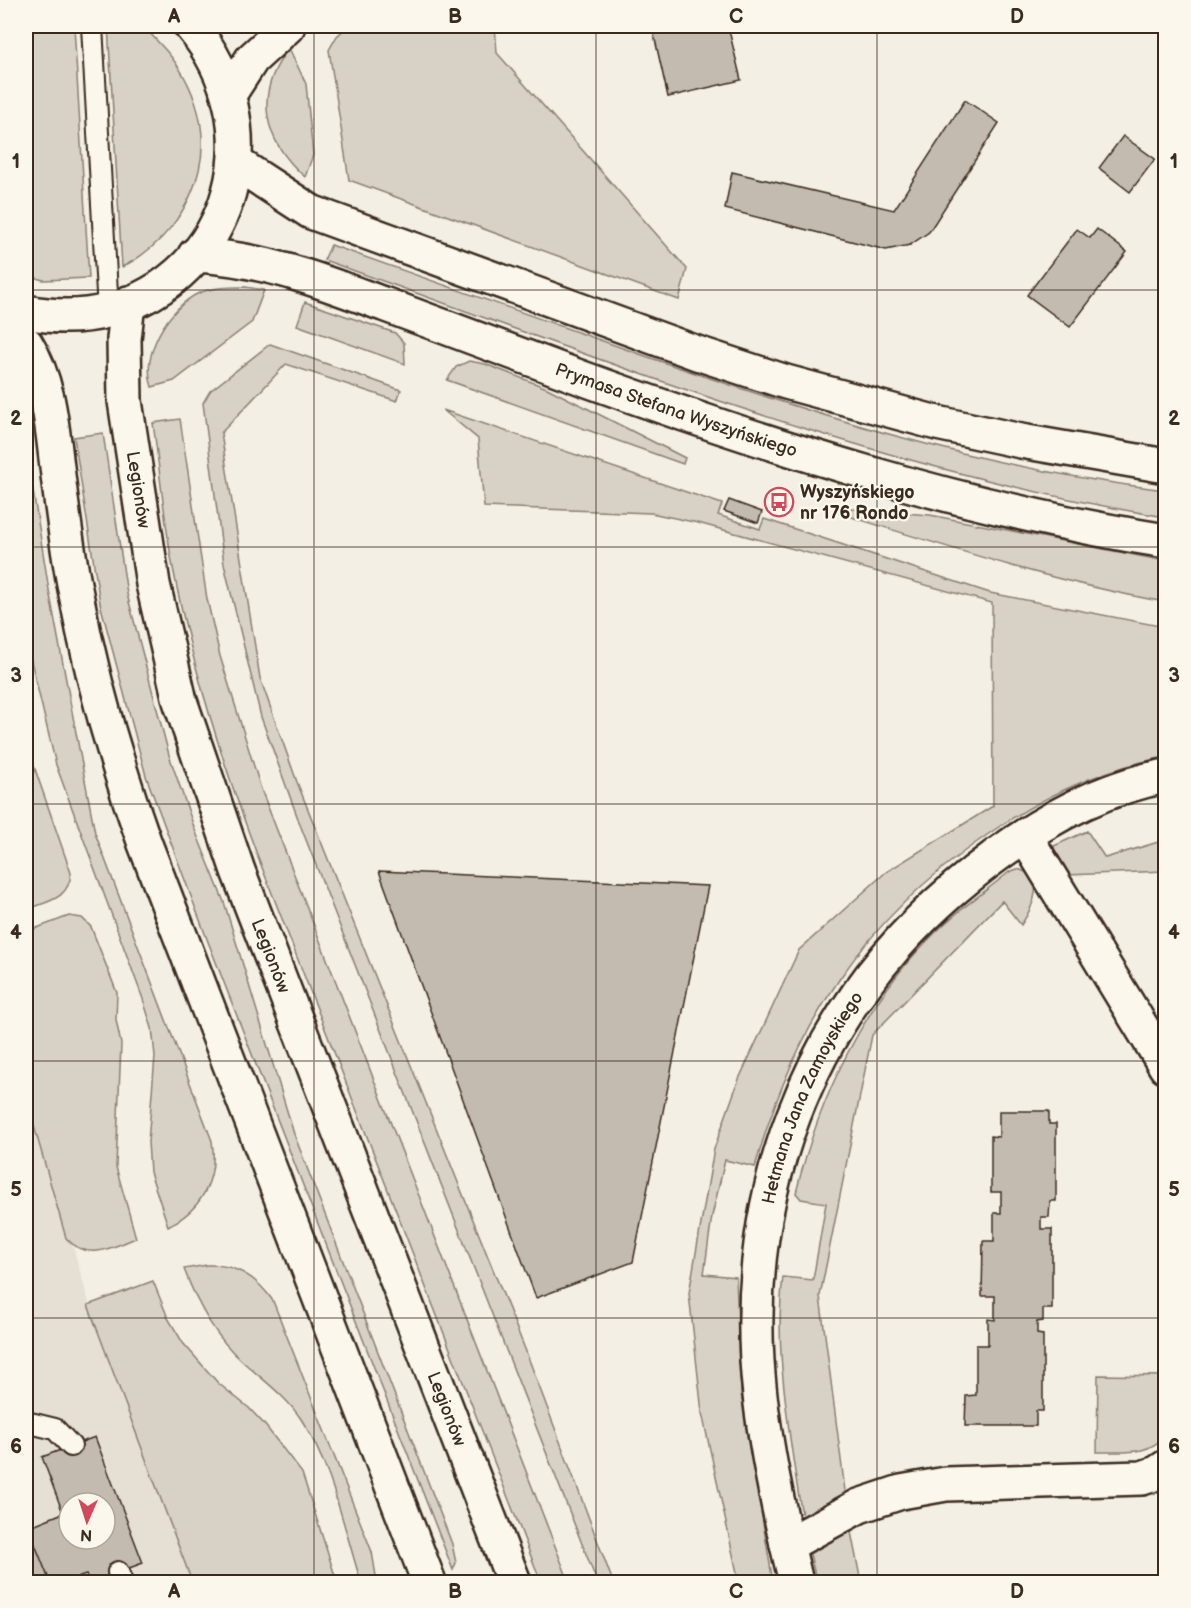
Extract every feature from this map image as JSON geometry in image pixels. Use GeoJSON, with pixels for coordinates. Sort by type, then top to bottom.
{"type":"FeatureCollection","features":[{"type":"Feature","properties":{"kind":"main road"},"geometry":{"type":"LineString","coordinates":[[26,312],[78,316],[118,307],[165,283],[195,255],[218,222],[232,184],[236,163],[236,128],[230,93],[214,57],[192,26]]}},
{"type":"Feature","properties":{"kind":"main road"},"geometry":{"type":"LineString","coordinates":[[230,93],[252,59],[288,26]]}},
{"type":"Feature","properties":{"kind":"main road"},"geometry":{"type":"LineString","coordinates":[[236,163],[311,212],[786,382],[949,426],[1166,466]]}},
{"type":"Feature","properties":{"kind":"main road","name":"Prymasa Stefana Wyszyńskiego"},"geometry":{"type":"LineString","coordinates":[[195,255],[230,257],[287,269],[806,456],[1021,514],[1166,541]]}},
{"type":"Feature","properties":{"kind":"main road","name":"Legionów"},"geometry":{"type":"LineString","coordinates":[[118,307],[124,339],[127,412],[153,584],[180,701],[234,861],[514,1582]]}},
{"type":"Feature","properties":{"kind":"main road"},"geometry":{"type":"LineString","coordinates":[[26,344],[45,389],[78,609],[95,683],[124,785],[429,1582]]}},
{"type":"Feature","properties":{"kind":"main road","name":"Hetmana Jana Zamoyskiego"},"geometry":{"type":"LineString","coordinates":[[796,1582],[787,1545],[760,1395],[757,1326],[760,1253],[769,1194],[783,1141],[803,1089],[829,1039],[860,990],[892,948],[930,910],[969,876],[1025,836],[1068,812],[1109,792],[1166,776]]}},
{"type":"Feature","properties":{"kind":"main road"},"geometry":{"type":"LineString","coordinates":[[1025,836],[1166,1067]]}},
{"type":"Feature","properties":{"kind":"main road"},"geometry":{"type":"LineString","coordinates":[[787,1545],[859,1506],[901,1492],[946,1484],[1142,1478],[1166,1467]]}},
{"type":"Feature","properties":{"kind":"lane"},"geometry":{"type":"LineString","coordinates":[[92,26],[118,307]]}},
{"type":"Feature","properties":{"kind":"lane"},"geometry":{"type":"LineString","coordinates":[[26,1422],[55,1429],[71,1446]]}},
{"type":"Feature","properties":{"kind":"shaded area"},"geometry":{"type":"Polygon","coordinates":[[[128,24],[143,27],[171,57],[189,86],[200,119],[202,136],[199,170],[180,214],[149,250],[122,267],[108,26],[128,24]]]}},
{"type":"Feature","properties":{"kind":"shaded area"},"geometry":{"type":"Polygon","coordinates":[[[26,26],[74,26],[89,278],[43,280],[26,275],[26,26]]]}},
{"type":"Feature","properties":{"kind":"shaded area"},"geometry":{"type":"Polygon","coordinates":[[[348,26],[495,26],[497,53],[687,269],[679,300],[349,180],[329,50],[337,36],[348,26]]]}},
{"type":"Feature","properties":{"kind":"shaded area"},"geometry":{"type":"Polygon","coordinates":[[[289,48],[306,84],[313,155],[305,177],[280,148],[272,132],[268,116],[267,99],[270,82],[289,48]]]}},
{"type":"Feature","properties":{"kind":"shaded area"},"geometry":{"type":"Polygon","coordinates":[[[331,245],[696,374],[894,436],[1028,468],[1096,481],[1165,490],[1165,517],[1057,496],[950,471],[740,408],[324,260],[331,245]]]}},
{"type":"Feature","properties":{"kind":"shaded area"},"geometry":{"type":"Polygon","coordinates":[[[245,287],[264,290],[252,322],[174,381],[152,387],[149,374],[154,346],[168,320],[177,309],[204,291],[245,287]]]}},
{"type":"Feature","properties":{"kind":"shaded area"},"geometry":{"type":"Polygon","coordinates":[[[305,302],[395,333],[404,343],[405,364],[297,325],[305,302]]]}},
{"type":"Feature","properties":{"kind":"shaded area"},"geometry":{"type":"Polygon","coordinates":[[[270,344],[401,390],[397,401],[286,364],[221,433],[260,678],[297,782],[525,1349],[613,1582],[597,1582],[301,827],[261,717],[224,564],[203,403],[210,391],[270,344]]]}},
{"type":"Feature","properties":{"kind":"shaded area"},"geometry":{"type":"Polygon","coordinates":[[[469,361],[485,364],[547,388],[685,458],[683,464],[447,380],[456,367],[469,361]]]}},
{"type":"Feature","properties":{"kind":"shaded area"},"geometry":{"type":"Polygon","coordinates":[[[443,410],[722,504],[718,515],[760,529],[764,519],[990,593],[1165,627],[1165,757],[1094,777],[1028,808],[943,867],[904,902],[870,939],[840,978],[814,1021],[791,1066],[771,1115],[755,1167],[725,1160],[712,1216],[704,1274],[736,1277],[741,1393],[773,1582],[739,1582],[702,1413],[689,1293],[714,1149],[739,1079],[799,950],[886,872],[993,806],[992,603],[698,523],[651,513],[484,507],[478,439],[443,410]]]}},
{"type":"Feature","properties":{"kind":"shaded area"},"geometry":{"type":"Polygon","coordinates":[[[180,419],[207,599],[220,656],[261,789],[569,1582],[541,1582],[239,806],[213,728],[181,608],[173,568],[153,423],[180,419]]]}},
{"type":"Feature","properties":{"kind":"shaded area"},"geometry":{"type":"Polygon","coordinates":[[[103,433],[127,594],[169,755],[195,830],[224,902],[294,1134],[452,1544],[456,1563],[453,1570],[207,939],[146,776],[100,603],[74,437],[103,433]]]}},
{"type":"Feature","properties":{"kind":"shaded area"},"geometry":{"type":"Polygon","coordinates":[[[26,447],[49,590],[95,833],[212,1141],[212,1168],[205,1191],[190,1211],[168,1226],[150,1172],[148,1142],[155,1056],[152,1028],[56,765],[26,640],[26,447]]]}},
{"type":"Feature","properties":{"kind":"shaded area"},"geometry":{"type":"Polygon","coordinates":[[[842,508],[930,515],[1165,561],[1165,602],[1001,563],[839,513],[842,508]]]}},
{"type":"Feature","properties":{"kind":"shaded area"},"geometry":{"type":"Polygon","coordinates":[[[26,743],[71,873],[66,889],[61,894],[26,910],[26,743]]]}},
{"type":"Feature","properties":{"kind":"shaded area"},"geometry":{"type":"Polygon","coordinates":[[[1087,831],[1105,858],[1165,840],[1165,871],[1067,875],[1055,856],[1054,846],[1087,831]]]}},
{"type":"Feature","properties":{"kind":"shaded area"},"geometry":{"type":"Polygon","coordinates":[[[1017,869],[1027,873],[1035,885],[1030,910],[1021,925],[1002,901],[872,1035],[820,1296],[849,1522],[861,1582],[817,1582],[795,1475],[780,1338],[783,1277],[813,1280],[826,1203],[801,1199],[796,1193],[806,1157],[831,1087],[866,1021],[887,989],[910,960],[944,925],[1009,872],[1017,869]]]}},
{"type":"Feature","properties":{"kind":"shaded area"},"geometry":{"type":"Polygon","coordinates":[[[69,916],[82,918],[91,927],[117,993],[116,1020],[121,1044],[116,1167],[136,1238],[100,1251],[82,1250],[66,1238],[26,1098],[26,932],[69,916]]]}},
{"type":"Feature","properties":{"kind":"shaded area"},"geometry":{"type":"Polygon","coordinates":[[[26,1079],[94,1321],[192,1582],[26,1582],[26,1079]]]}},
{"type":"Feature","properties":{"kind":"shaded area"},"geometry":{"type":"Polygon","coordinates":[[[207,1265],[227,1267],[245,1274],[260,1285],[273,1301],[372,1552],[377,1582],[361,1582],[329,1477],[312,1437],[301,1419],[281,1396],[223,1341],[201,1307],[184,1269],[207,1265]]]}},
{"type":"Feature","properties":{"kind":"shaded area"},"geometry":{"type":"Polygon","coordinates":[[[153,1281],[168,1318],[183,1343],[218,1383],[249,1408],[264,1424],[302,1473],[337,1582],[192,1582],[88,1305],[153,1281]]]}},
{"type":"Feature","properties":{"kind":"shaded area"},"geometry":{"type":"Polygon","coordinates":[[[1098,1375],[1165,1376],[1165,1435],[1158,1442],[1143,1450],[1097,1452],[1098,1375]]]}},
{"type":"Feature","properties":{"kind":"building"},"geometry":{"type":"Polygon","coordinates":[[[652,26],[728,26],[741,80],[668,97],[652,26]]]}},
{"type":"Feature","properties":{"kind":"building"},"geometry":{"type":"Polygon","coordinates":[[[965,100],[999,123],[929,232],[910,245],[886,250],[725,209],[732,172],[894,210],[965,100]]]}},
{"type":"Feature","properties":{"kind":"building"},"geometry":{"type":"Polygon","coordinates":[[[1123,136],[1155,159],[1130,192],[1099,168],[1123,136]]]}},
{"type":"Feature","properties":{"kind":"building"},"geometry":{"type":"Polygon","coordinates":[[[1077,229],[1090,238],[1097,229],[1127,252],[1070,327],[1027,295],[1077,229]]]}},
{"type":"Feature","properties":{"kind":"building"},"geometry":{"type":"Polygon","coordinates":[[[729,500],[762,512],[758,523],[724,511],[729,500]]]}},
{"type":"Feature","properties":{"kind":"building"},"geometry":{"type":"Polygon","coordinates":[[[379,871],[708,886],[633,1262],[536,1298],[379,871]]]}},
{"type":"Feature","properties":{"kind":"building"},"geometry":{"type":"Polygon","coordinates":[[[999,1111],[1049,1111],[1049,1124],[1056,1124],[1056,1201],[1050,1201],[1049,1217],[1041,1217],[1041,1229],[1052,1229],[1052,1309],[1043,1309],[1043,1321],[1037,1322],[1037,1334],[1043,1335],[1043,1411],[1036,1411],[1036,1426],[965,1426],[966,1396],[976,1395],[976,1345],[988,1345],[988,1319],[995,1320],[995,1296],[982,1296],[983,1241],[994,1241],[994,1213],[1001,1213],[1001,1192],[991,1192],[991,1136],[999,1137],[999,1111]]]}},
{"type":"Feature","properties":{"kind":"building"},"geometry":{"type":"Polygon","coordinates":[[[95,1437],[116,1491],[57,1491],[57,1497],[42,1457],[95,1437]]]}},
{"type":"Feature","properties":{"kind":"building"},"geometry":{"type":"Polygon","coordinates":[[[117,1495],[143,1563],[90,1582],[86,1575],[65,1582],[50,1582],[28,1527],[57,1515],[57,1551],[117,1551],[117,1495]]]}},
{"type":"Feature","properties":{"kind":"building"},"geometry":{"type":"Polygon","coordinates":[[[28,1527],[50,1582],[26,1582],[26,1528],[28,1527]]]}},
{"type":"Feature","properties":{"kind":"place","name":"Wyszyńskiego nr 176 Rondo"},"geometry":{"type":"Point","coordinates":[779,502]}}]}
